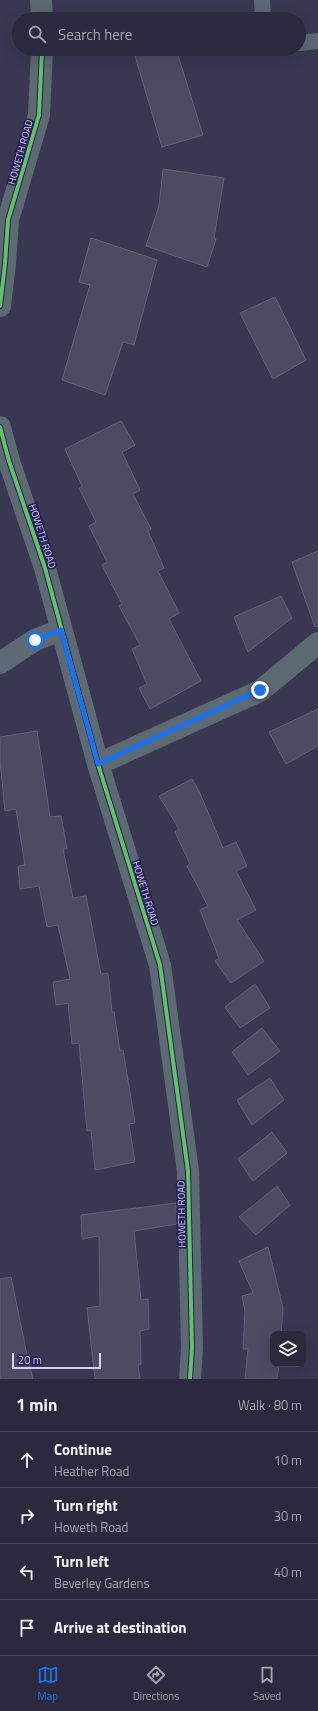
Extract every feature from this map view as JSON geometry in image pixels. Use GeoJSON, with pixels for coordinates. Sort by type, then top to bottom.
{"type":"FeatureCollection","features":[{"type":"Feature","properties":{"kind":"street"},"geometry":{"type":"LineString","coordinates":[[41,0],[42,12]]}},
{"type":"Feature","properties":{"kind":"street","name":"HOWETH ROAD"},"geometry":{"type":"LineString","coordinates":[[0,306],[8,220],[39,114],[42,56]]}},
{"type":"Feature","properties":{"kind":"street","name":"HOWETH ROAD"},"geometry":{"type":"LineString","coordinates":[[0,427],[45,568],[98,764],[160,965],[188,1172],[192,1348],[190,1379]]}},
{"type":"Feature","properties":{"kind":"street"},"geometry":{"type":"LineString","coordinates":[[0,663],[35,640],[61,630]]}},
{"type":"Feature","properties":{"kind":"street"},"geometry":{"type":"LineString","coordinates":[[98,764],[260,690],[318,643]]}},
{"type":"Feature","properties":{"kind":"lane"},"geometry":{"type":"LineString","coordinates":[[262,0],[263,12]]}},
{"type":"Feature","properties":{"kind":"lane"},"geometry":{"type":"LineString","coordinates":[[306,42],[318,41]]}},
{"type":"Feature","properties":{"kind":"building"},"geometry":{"type":"Polygon","coordinates":[[[135,56],[178,56],[203,135],[162,147],[135,56]]]}},
{"type":"Feature","properties":{"kind":"building"},"geometry":{"type":"Polygon","coordinates":[[[163,169],[224,178],[214,238],[216,239],[207,267],[146,246],[159,206],[163,169]]]}},
{"type":"Feature","properties":{"kind":"building"},"geometry":{"type":"Polygon","coordinates":[[[91,238],[157,260],[134,345],[123,342],[105,395],[62,380],[90,285],[79,282],[91,238]]]}},
{"type":"Feature","properties":{"kind":"building"},"geometry":{"type":"Polygon","coordinates":[[[275,297],[306,360],[273,379],[240,313],[275,297]]]}},
{"type":"Feature","properties":{"kind":"building"},"geometry":{"type":"Polygon","coordinates":[[[121,421],[135,445],[122,452],[140,490],[133,494],[151,529],[148,531],[164,568],[158,571],[179,613],[169,619],[201,681],[150,709],[139,688],[147,684],[132,649],[140,645],[119,606],[122,604],[102,565],[107,562],[89,526],[96,522],[79,488],[82,486],[65,449],[121,421]]]}},
{"type":"Feature","properties":{"kind":"building"},"geometry":{"type":"Polygon","coordinates":[[[318,551],[318,626],[315,627],[292,562],[318,551]]]}},
{"type":"Feature","properties":{"kind":"building"},"geometry":{"type":"Polygon","coordinates":[[[281,596],[292,618],[248,652],[234,617],[281,596]]]}},
{"type":"Feature","properties":{"kind":"building"},"geometry":{"type":"Polygon","coordinates":[[[318,709],[318,746],[286,764],[269,732],[318,709]]]}},
{"type":"Feature","properties":{"kind":"building"},"geometry":{"type":"Polygon","coordinates":[[[37,731],[50,817],[61,816],[67,849],[63,849],[73,898],[86,896],[101,974],[108,973],[112,1012],[114,1012],[120,1051],[123,1050],[135,1123],[129,1124],[135,1162],[95,1170],[91,1130],[87,1131],[79,1043],[72,1044],[68,1003],[56,1005],[53,982],[70,979],[58,925],[47,927],[39,886],[20,889],[18,866],[25,865],[16,809],[5,811],[0,760],[0,737],[37,731]]]}},
{"type":"Feature","properties":{"kind":"building"},"geometry":{"type":"Polygon","coordinates":[[[192,779],[199,791],[223,848],[236,842],[247,866],[236,871],[256,910],[237,920],[264,961],[231,983],[215,961],[219,958],[200,910],[208,906],[187,866],[190,864],[175,832],[179,829],[159,796],[192,779]]]}},
{"type":"Feature","properties":{"kind":"building"},"geometry":{"type":"Polygon","coordinates":[[[255,984],[270,1008],[240,1028],[225,1007],[255,984]]]}},
{"type":"Feature","properties":{"kind":"building"},"geometry":{"type":"Polygon","coordinates":[[[262,1028],[280,1051],[248,1075],[232,1052],[262,1028]]]}},
{"type":"Feature","properties":{"kind":"building"},"geometry":{"type":"Polygon","coordinates":[[[270,1078],[284,1100],[252,1125],[237,1100],[270,1078]]]}},
{"type":"Feature","properties":{"kind":"building"},"geometry":{"type":"Polygon","coordinates":[[[272,1132],[287,1153],[253,1181],[238,1159],[272,1132]]]}},
{"type":"Feature","properties":{"kind":"building"},"geometry":{"type":"Polygon","coordinates":[[[277,1186],[290,1205],[256,1235],[239,1217],[277,1186]]]}},
{"type":"Feature","properties":{"kind":"building"},"geometry":{"type":"Polygon","coordinates":[[[176,1203],[177,1224],[134,1231],[141,1300],[148,1299],[149,1329],[140,1331],[141,1364],[138,1365],[140,1379],[95,1379],[87,1308],[100,1306],[99,1236],[82,1239],[81,1215],[176,1203]]]}},
{"type":"Feature","properties":{"kind":"building"},"geometry":{"type":"Polygon","coordinates":[[[268,1247],[283,1308],[281,1331],[270,1331],[270,1367],[279,1367],[277,1379],[245,1379],[248,1349],[243,1349],[245,1311],[242,1296],[253,1293],[239,1261],[268,1247]]]}},
{"type":"Feature","properties":{"kind":"building"},"geometry":{"type":"Polygon","coordinates":[[[11,1277],[33,1379],[0,1379],[0,1279],[11,1277]]]}},
{"type":"Feature","properties":{"kind":"cycle path"},"geometry":{"type":"LineString","coordinates":[[0,306],[8,220],[39,115],[42,56]]}},
{"type":"Feature","properties":{"kind":"cycle path"},"geometry":{"type":"LineString","coordinates":[[0,427],[9,461],[45,568],[98,764],[160,965],[188,1171],[192,1348],[190,1379]]}},
{"type":"Feature","properties":{"kind":"route"},"geometry":{"type":"LineString","coordinates":[[35,640],[61,630],[98,764],[260,690]]}}]}
